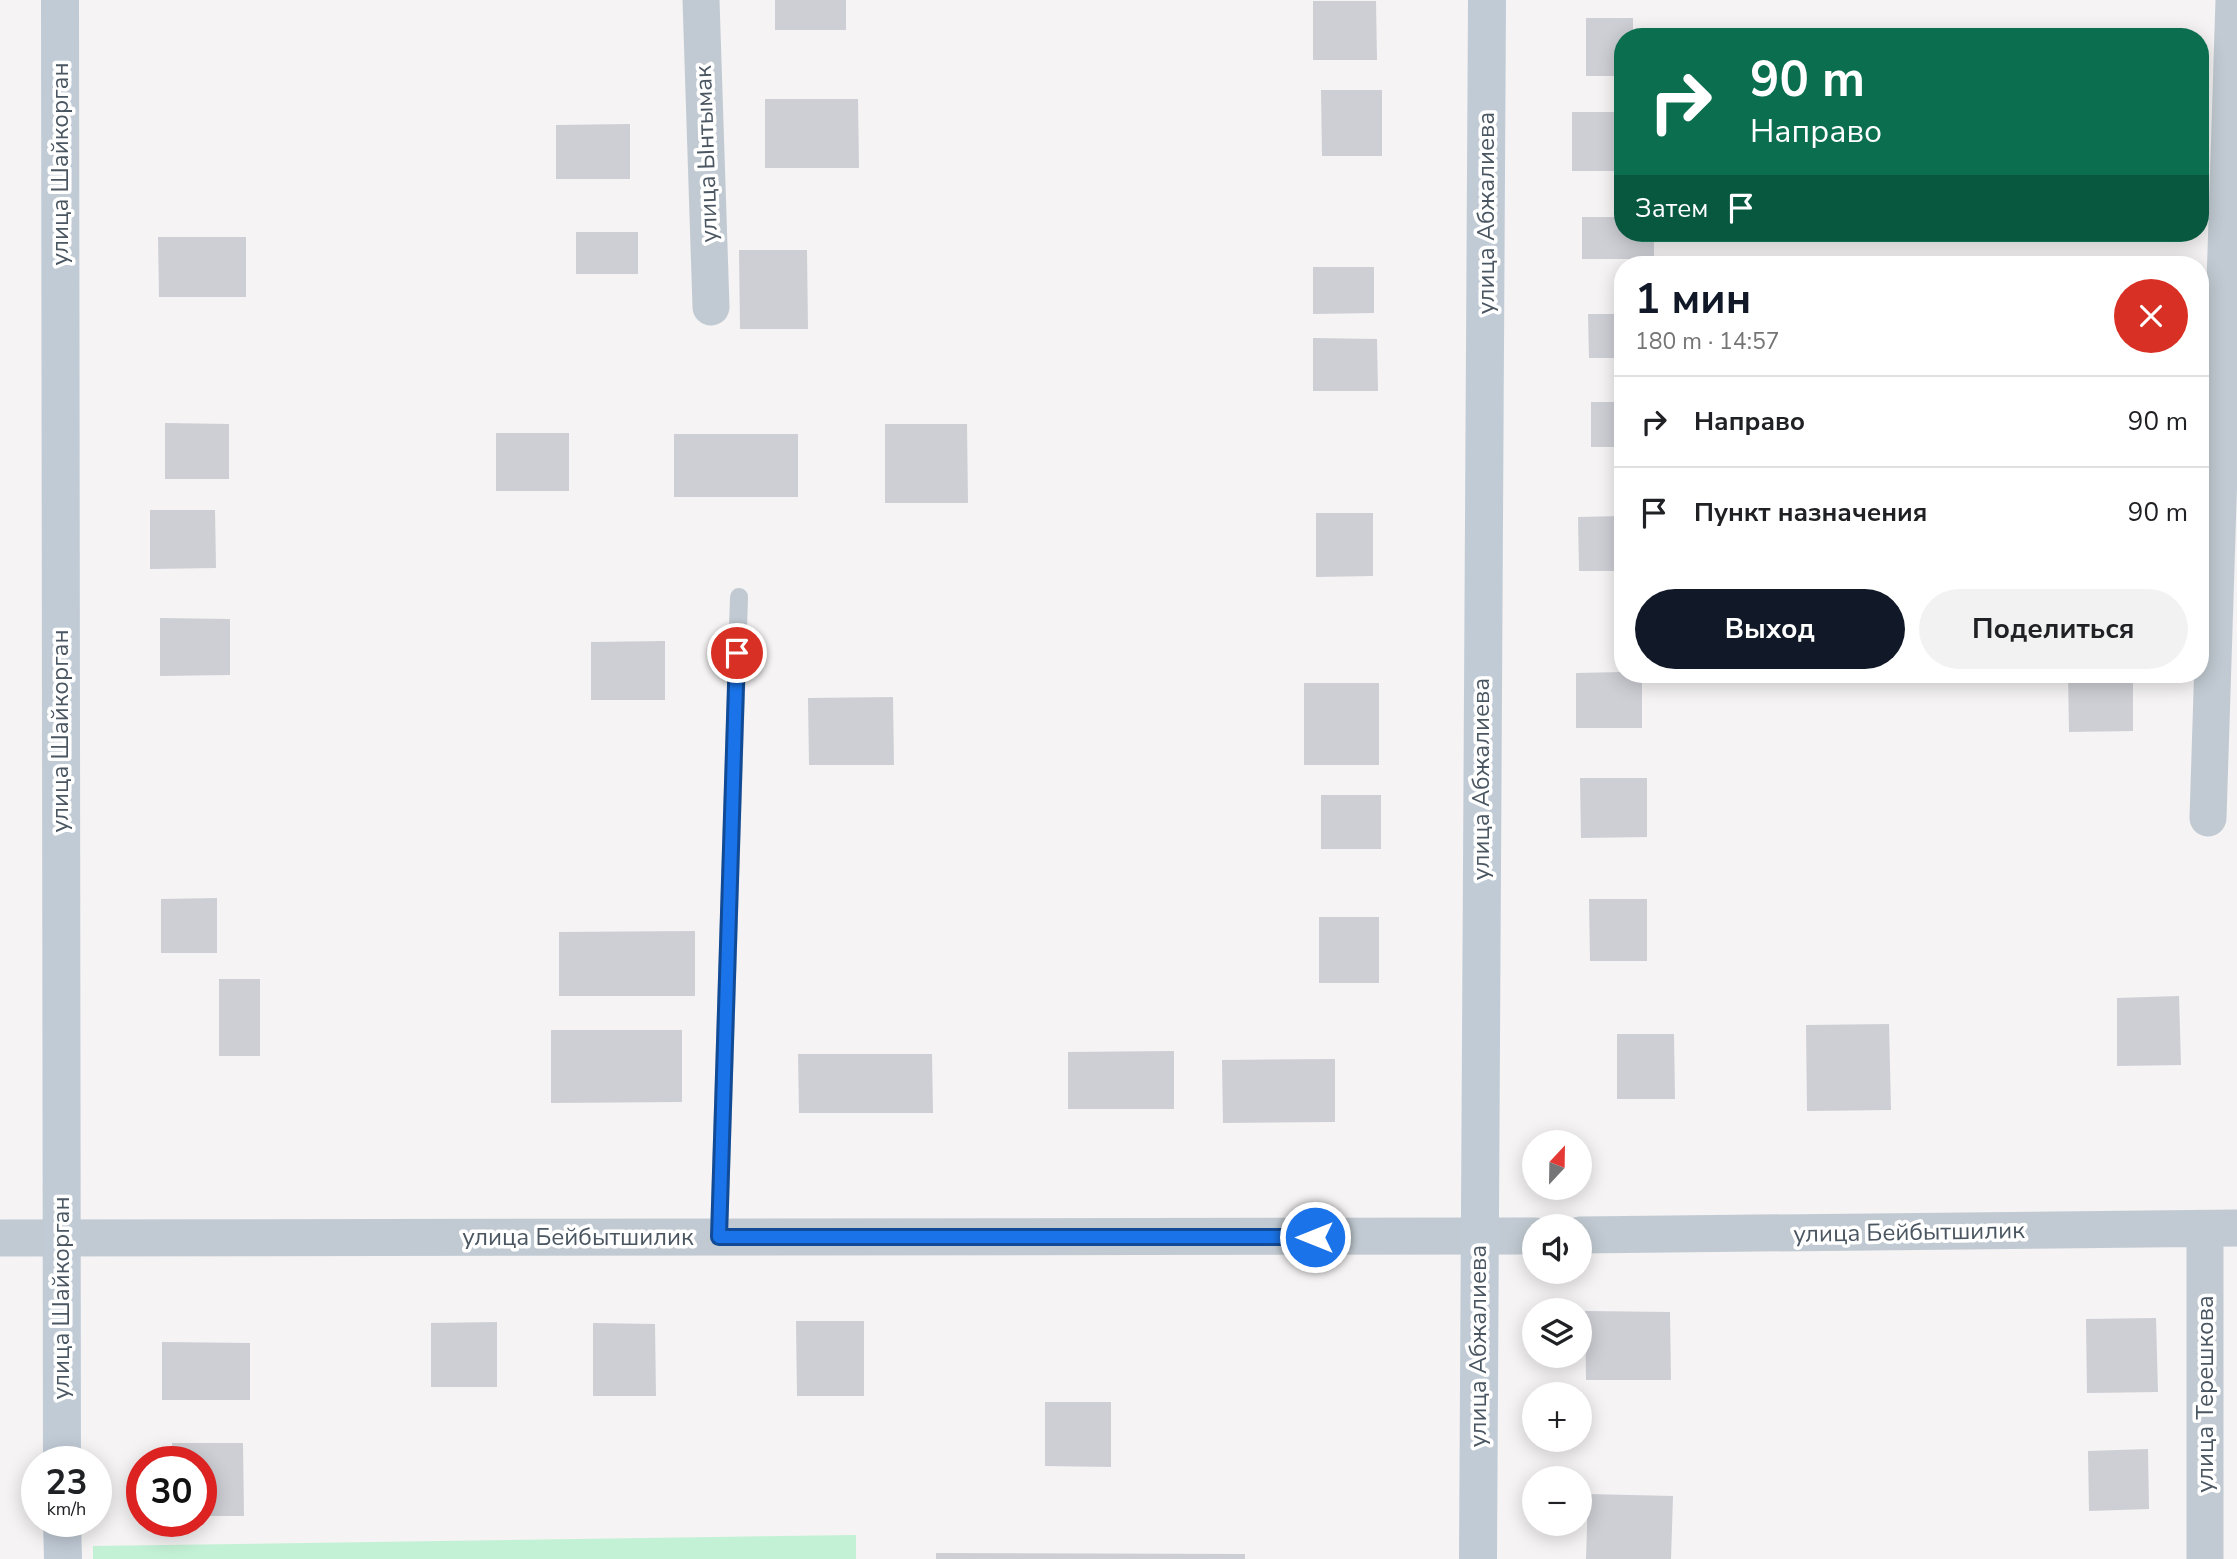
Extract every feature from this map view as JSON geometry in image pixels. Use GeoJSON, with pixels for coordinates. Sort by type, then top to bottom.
{"type":"FeatureCollection","features":[{"type":"Feature","properties":{"kind":"street","name":"улица Шайкорган"},"geometry":{"type":"LineString","coordinates":[[60,0],[62,1446]]}},
{"type":"Feature","properties":{"kind":"street","name":"улица Ынтымак"},"geometry":{"type":"LineString","coordinates":[[701,0],[710,307]]}},
{"type":"Feature","properties":{"kind":"street","name":"улица Абжалиева"},"geometry":{"type":"LineString","coordinates":[[1478,1559],[1487,0]]}},
{"type":"Feature","properties":{"kind":"street"},"geometry":{"type":"LineString","coordinates":[[2208,818],[2234,0]]}},
{"type":"Feature","properties":{"kind":"street","name":"улица Бейбытшилик"},"geometry":{"type":"LineString","coordinates":[[1592,1235],[2221,1229]]}},
{"type":"Feature","properties":{"kind":"street","name":"улица Терешкова"},"geometry":{"type":"LineString","coordinates":[[2204,1559],[2221,1229]]}},
{"type":"Feature","properties":{"kind":"street","name":"улица Бейбытшилик"},"geometry":{"type":"LineString","coordinates":[[0,1238],[1522,1236]]}},
{"type":"Feature","properties":{"kind":"street"},"geometry":{"type":"LineString","coordinates":[[62,1537],[62,1559]]}},
{"type":"Feature","properties":{"kind":"lane"},"geometry":{"type":"LineString","coordinates":[[719,1237],[739,597]]}},
{"type":"Feature","properties":{"kind":"green space"},"geometry":{"type":"Polygon","coordinates":[[[856,1535],[856,1559],[93,1559],[93,1546],[856,1535]]]}},
{"type":"Feature","properties":{"kind":"building"},"geometry":{"type":"Polygon","coordinates":[[[775,0],[846,0],[846,30],[775,30],[775,0]]]}},
{"type":"Feature","properties":{"kind":"building"},"geometry":{"type":"Polygon","coordinates":[[[1313,1],[1376,1],[1377,60],[1313,60],[1313,1]]]}},
{"type":"Feature","properties":{"kind":"building"},"geometry":{"type":"Polygon","coordinates":[[[1586,18],[1633,18],[1633,28],[1614,28],[1614,76],[1586,76],[1586,18]]]}},
{"type":"Feature","properties":{"kind":"building"},"geometry":{"type":"Polygon","coordinates":[[[1321,90],[1382,90],[1382,156],[1322,156],[1321,90]]]}},
{"type":"Feature","properties":{"kind":"building"},"geometry":{"type":"Polygon","coordinates":[[[765,99],[858,99],[859,168],[765,168],[765,99]]]}},
{"type":"Feature","properties":{"kind":"building"},"geometry":{"type":"Polygon","coordinates":[[[1572,112],[1614,112],[1614,171],[1572,171],[1572,112]]]}},
{"type":"Feature","properties":{"kind":"building"},"geometry":{"type":"Polygon","coordinates":[[[630,124],[630,179],[556,179],[556,125],[630,124]]]}},
{"type":"Feature","properties":{"kind":"building"},"geometry":{"type":"Polygon","coordinates":[[[1582,217],[1614,217],[1614,242],[1654,242],[1654,256],[1582,259],[1582,217]]]}},
{"type":"Feature","properties":{"kind":"building"},"geometry":{"type":"Polygon","coordinates":[[[576,232],[638,232],[638,274],[576,274],[576,232]]]}},
{"type":"Feature","properties":{"kind":"building"},"geometry":{"type":"Polygon","coordinates":[[[158,237],[246,237],[246,297],[159,297],[158,237]]]}},
{"type":"Feature","properties":{"kind":"building"},"geometry":{"type":"Polygon","coordinates":[[[739,250],[807,250],[808,329],[740,329],[739,250]]]}},
{"type":"Feature","properties":{"kind":"building"},"geometry":{"type":"Polygon","coordinates":[[[1313,267],[1374,267],[1374,313],[1313,314],[1313,267]]]}},
{"type":"Feature","properties":{"kind":"building"},"geometry":{"type":"Polygon","coordinates":[[[1588,314],[1614,314],[1614,358],[1589,358],[1588,314]]]}},
{"type":"Feature","properties":{"kind":"building"},"geometry":{"type":"Polygon","coordinates":[[[1313,338],[1377,339],[1378,391],[1313,391],[1313,338]]]}},
{"type":"Feature","properties":{"kind":"building"},"geometry":{"type":"Polygon","coordinates":[[[1591,402],[1614,402],[1614,447],[1591,447],[1591,402]]]}},
{"type":"Feature","properties":{"kind":"building"},"geometry":{"type":"Polygon","coordinates":[[[165,423],[229,424],[229,479],[165,479],[165,423]]]}},
{"type":"Feature","properties":{"kind":"building"},"geometry":{"type":"Polygon","coordinates":[[[885,424],[967,424],[968,503],[885,503],[885,424]]]}},
{"type":"Feature","properties":{"kind":"building"},"geometry":{"type":"Polygon","coordinates":[[[496,433],[569,433],[569,491],[496,491],[496,433]]]}},
{"type":"Feature","properties":{"kind":"building"},"geometry":{"type":"Polygon","coordinates":[[[674,434],[798,434],[798,497],[674,497],[674,434]]]}},
{"type":"Feature","properties":{"kind":"building"},"geometry":{"type":"Polygon","coordinates":[[[150,510],[215,510],[216,568],[150,569],[150,510]]]}},
{"type":"Feature","properties":{"kind":"building"},"geometry":{"type":"Polygon","coordinates":[[[1316,513],[1373,513],[1373,576],[1316,577],[1316,513]]]}},
{"type":"Feature","properties":{"kind":"building"},"geometry":{"type":"Polygon","coordinates":[[[1614,516],[1614,571],[1579,571],[1578,517],[1614,516]]]}},
{"type":"Feature","properties":{"kind":"building"},"geometry":{"type":"Polygon","coordinates":[[[160,618],[230,619],[230,675],[160,676],[160,618]]]}},
{"type":"Feature","properties":{"kind":"building"},"geometry":{"type":"Polygon","coordinates":[[[665,641],[665,700],[591,700],[591,642],[665,641]]]}},
{"type":"Feature","properties":{"kind":"building"},"geometry":{"type":"Polygon","coordinates":[[[1614,672],[1614,683],[1642,683],[1642,728],[1576,728],[1576,673],[1614,672]]]}},
{"type":"Feature","properties":{"kind":"building"},"geometry":{"type":"Polygon","coordinates":[[[1304,683],[1379,683],[1379,765],[1304,765],[1304,683]]]}},
{"type":"Feature","properties":{"kind":"building"},"geometry":{"type":"Polygon","coordinates":[[[2068,683],[2133,683],[2133,731],[2069,732],[2068,683]]]}},
{"type":"Feature","properties":{"kind":"building"},"geometry":{"type":"Polygon","coordinates":[[[893,697],[894,765],[809,765],[808,698],[893,697]]]}},
{"type":"Feature","properties":{"kind":"building"},"geometry":{"type":"Polygon","coordinates":[[[1580,778],[1647,778],[1647,837],[1581,838],[1580,778]]]}},
{"type":"Feature","properties":{"kind":"building"},"geometry":{"type":"Polygon","coordinates":[[[1321,795],[1381,795],[1381,849],[1321,849],[1321,795]]]}},
{"type":"Feature","properties":{"kind":"building"},"geometry":{"type":"Polygon","coordinates":[[[217,898],[217,953],[161,953],[161,899],[217,898]]]}},
{"type":"Feature","properties":{"kind":"building"},"geometry":{"type":"Polygon","coordinates":[[[1589,899],[1647,899],[1647,961],[1590,961],[1589,899]]]}},
{"type":"Feature","properties":{"kind":"building"},"geometry":{"type":"Polygon","coordinates":[[[1319,917],[1379,917],[1379,983],[1319,983],[1319,917]]]}},
{"type":"Feature","properties":{"kind":"building"},"geometry":{"type":"Polygon","coordinates":[[[695,931],[695,996],[559,996],[559,932],[695,931]]]}},
{"type":"Feature","properties":{"kind":"building"},"geometry":{"type":"Polygon","coordinates":[[[219,979],[260,979],[260,1056],[219,1056],[219,979]]]}},
{"type":"Feature","properties":{"kind":"building"},"geometry":{"type":"Polygon","coordinates":[[[2179,996],[2181,1065],[2117,1066],[2117,998],[2179,996]]]}},
{"type":"Feature","properties":{"kind":"building"},"geometry":{"type":"Polygon","coordinates":[[[1889,1024],[1891,1110],[1807,1111],[1806,1025],[1889,1024]]]}},
{"type":"Feature","properties":{"kind":"building"},"geometry":{"type":"Polygon","coordinates":[[[551,1030],[682,1030],[682,1102],[551,1103],[551,1030]]]}},
{"type":"Feature","properties":{"kind":"building"},"geometry":{"type":"Polygon","coordinates":[[[1617,1034],[1674,1034],[1675,1099],[1617,1099],[1617,1034]]]}},
{"type":"Feature","properties":{"kind":"building"},"geometry":{"type":"Polygon","coordinates":[[[1174,1051],[1174,1109],[1068,1109],[1068,1052],[1174,1051]]]}},
{"type":"Feature","properties":{"kind":"building"},"geometry":{"type":"Polygon","coordinates":[[[798,1054],[932,1054],[933,1113],[799,1113],[798,1054]]]}},
{"type":"Feature","properties":{"kind":"building"},"geometry":{"type":"Polygon","coordinates":[[[1335,1059],[1335,1122],[1223,1123],[1222,1060],[1335,1059]]]}},
{"type":"Feature","properties":{"kind":"building"},"geometry":{"type":"Polygon","coordinates":[[[1592,1311],[1670,1312],[1671,1380],[1586,1380],[1586,1368],[1592,1368],[1592,1311]]]}},
{"type":"Feature","properties":{"kind":"building"},"geometry":{"type":"Polygon","coordinates":[[[2156,1318],[2158,1392],[2087,1393],[2086,1319],[2156,1318]]]}},
{"type":"Feature","properties":{"kind":"building"},"geometry":{"type":"Polygon","coordinates":[[[796,1321],[864,1321],[864,1396],[797,1396],[796,1321]]]}},
{"type":"Feature","properties":{"kind":"building"},"geometry":{"type":"Polygon","coordinates":[[[497,1322],[497,1387],[431,1387],[431,1323],[497,1322]]]}},
{"type":"Feature","properties":{"kind":"building"},"geometry":{"type":"Polygon","coordinates":[[[593,1323],[655,1324],[656,1396],[593,1396],[593,1323]]]}},
{"type":"Feature","properties":{"kind":"building"},"geometry":{"type":"Polygon","coordinates":[[[162,1342],[250,1343],[250,1400],[162,1400],[162,1342]]]}},
{"type":"Feature","properties":{"kind":"building"},"geometry":{"type":"Polygon","coordinates":[[[1045,1402],[1111,1402],[1111,1467],[1045,1466],[1045,1402]]]}},
{"type":"Feature","properties":{"kind":"building"},"geometry":{"type":"Polygon","coordinates":[[[172,1443],[243,1443],[244,1516],[217,1516],[217,1446],[172,1446],[172,1443]]]}},
{"type":"Feature","properties":{"kind":"building"},"geometry":{"type":"Polygon","coordinates":[[[2148,1449],[2149,1509],[2089,1511],[2088,1451],[2148,1449]]]}},
{"type":"Feature","properties":{"kind":"building"},"geometry":{"type":"Polygon","coordinates":[[[1592,1494],[1673,1496],[1671,1559],[1586,1559],[1587,1536],[1592,1536],[1592,1494]]]}},
{"type":"Feature","properties":{"kind":"building"},"geometry":{"type":"Polygon","coordinates":[[[936,1553],[1245,1554],[1245,1559],[936,1559],[936,1553]]]}},
{"type":"Feature","properties":{"kind":"route"},"geometry":{"type":"LineString","coordinates":[[737,653],[719,1237],[1315,1237]]}}]}
